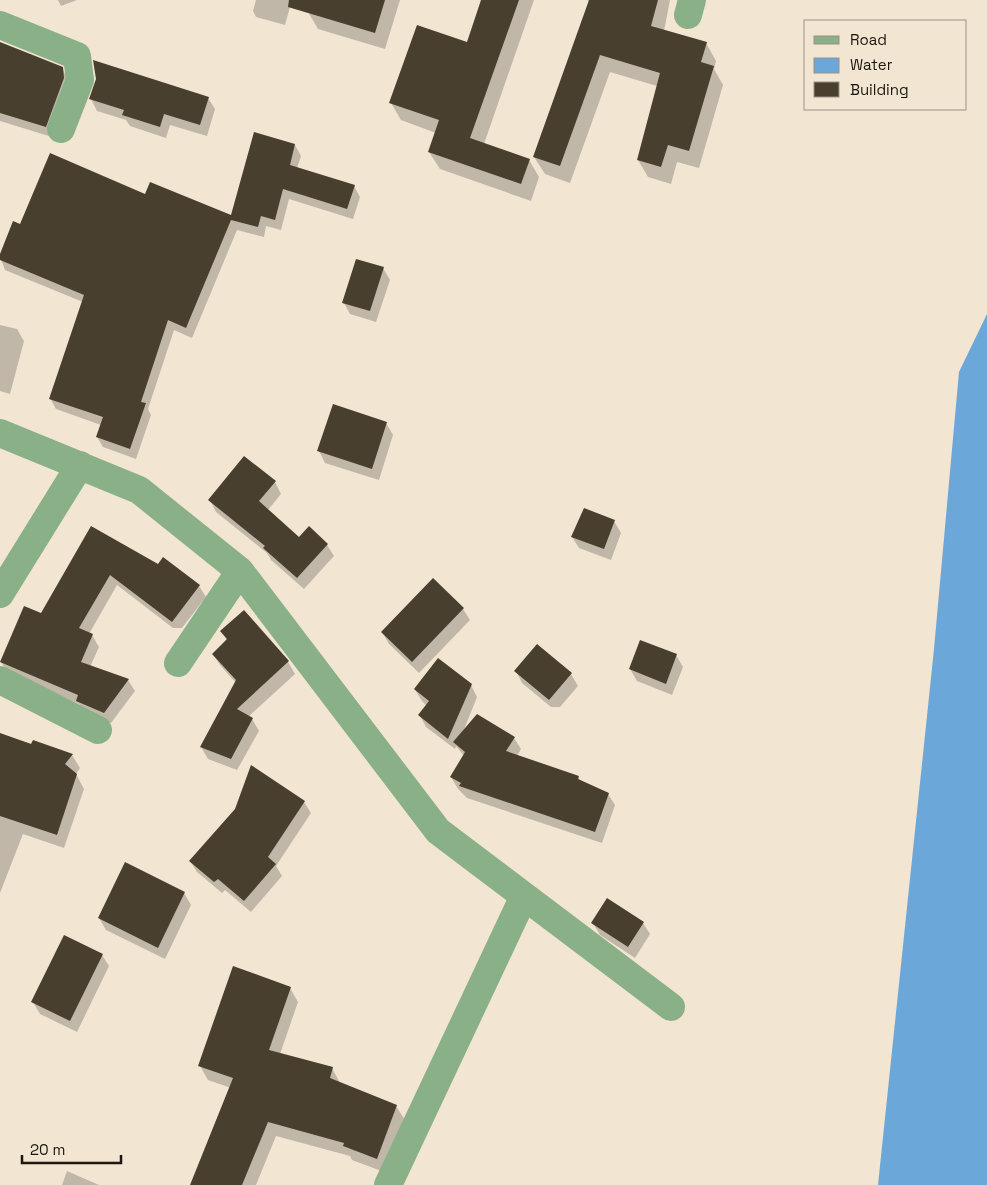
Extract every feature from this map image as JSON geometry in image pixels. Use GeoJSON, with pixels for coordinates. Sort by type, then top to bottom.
{"type":"FeatureCollection","features":[{"type":"Feature","properties":{"kind":"street"},"geometry":{"type":"LineString","coordinates":[[0,25],[77,56],[80,80],[62,129]]}},
{"type":"Feature","properties":{"kind":"street"},"geometry":{"type":"LineString","coordinates":[[0,433],[139,490],[240,571],[438,831],[671,1007]]}},
{"type":"Feature","properties":{"kind":"street"},"geometry":{"type":"LineString","coordinates":[[0,594],[80,465]]}},
{"type":"Feature","properties":{"kind":"street"},"geometry":{"type":"LineString","coordinates":[[178,663],[240,571]]}},
{"type":"Feature","properties":{"kind":"street"},"geometry":{"type":"LineString","coordinates":[[0,680],[98,730]]}},
{"type":"Feature","properties":{"kind":"street"},"geometry":{"type":"LineString","coordinates":[[388,1185],[524,896]]}},
{"type":"Feature","properties":{"kind":"water"},"geometry":{"type":"Polygon","coordinates":[[[987,314],[987,1185],[878,1185],[934,649],[959,372],[987,314]]]}},
{"type":"Feature","properties":{"kind":"building"},"geometry":{"type":"Polygon","coordinates":[[[289,0],[385,0],[375,33],[288,7],[289,0]]]}},
{"type":"Feature","properties":{"kind":"building"},"geometry":{"type":"Polygon","coordinates":[[[481,0],[519,0],[470,138],[530,159],[521,184],[428,152],[439,120],[389,103],[417,25],[467,42],[481,0]]]}},
{"type":"Feature","properties":{"kind":"building"},"geometry":{"type":"Polygon","coordinates":[[[589,0],[658,0],[651,26],[707,42],[701,62],[714,66],[689,151],[668,145],[661,167],[637,160],[660,73],[600,55],[560,166],[533,157],[589,0]]]}},
{"type":"Feature","properties":{"kind":"building"},"geometry":{"type":"Polygon","coordinates":[[[0,42],[63,67],[64,78],[46,127],[0,113],[0,42]]]}},
{"type":"Feature","properties":{"kind":"building"},"geometry":{"type":"Polygon","coordinates":[[[93,60],[209,97],[200,125],[164,114],[160,127],[122,115],[124,110],[89,99],[96,79],[93,60]]]}},
{"type":"Feature","properties":{"kind":"building"},"geometry":{"type":"Polygon","coordinates":[[[254,132],[295,144],[290,165],[355,185],[347,209],[283,189],[275,220],[261,216],[258,227],[231,220],[186,328],[168,320],[141,402],[146,403],[130,449],[96,437],[103,417],[49,399],[84,295],[0,260],[0,254],[13,221],[20,224],[50,153],[145,194],[150,182],[231,215],[254,132]]]}},
{"type":"Feature","properties":{"kind":"building"},"geometry":{"type":"Polygon","coordinates":[[[356,259],[384,267],[370,311],[342,303],[356,259]]]}},
{"type":"Feature","properties":{"kind":"building"},"geometry":{"type":"Polygon","coordinates":[[[333,404],[387,422],[372,469],[317,451],[333,404]]]}},
{"type":"Feature","properties":{"kind":"building"},"geometry":{"type":"Polygon","coordinates":[[[244,456],[276,481],[259,501],[299,537],[309,526],[328,544],[297,578],[263,548],[265,546],[208,500],[244,456]]]}},
{"type":"Feature","properties":{"kind":"building"},"geometry":{"type":"Polygon","coordinates":[[[584,508],[615,520],[604,549],[571,537],[584,508]]]}},
{"type":"Feature","properties":{"kind":"building"},"geometry":{"type":"Polygon","coordinates":[[[91,526],[158,564],[163,557],[200,585],[172,622],[110,575],[79,628],[93,634],[81,662],[129,679],[104,713],[76,701],[78,695],[0,662],[24,606],[41,613],[91,526]]]}},
{"type":"Feature","properties":{"kind":"building"},"geometry":{"type":"Polygon","coordinates":[[[433,578],[464,608],[412,662],[381,632],[433,578]]]}},
{"type":"Feature","properties":{"kind":"building"},"geometry":{"type":"Polygon","coordinates":[[[244,610],[289,661],[237,709],[253,718],[231,759],[200,747],[236,680],[212,654],[227,639],[220,631],[244,610]]]}},
{"type":"Feature","properties":{"kind":"building"},"geometry":{"type":"Polygon","coordinates":[[[640,640],[677,654],[666,684],[629,669],[640,640]]]}},
{"type":"Feature","properties":{"kind":"building"},"geometry":{"type":"Polygon","coordinates":[[[537,644],[572,673],[549,700],[514,671],[537,644]]]}},
{"type":"Feature","properties":{"kind":"building"},"geometry":{"type":"Polygon","coordinates":[[[438,658],[472,684],[448,739],[418,715],[429,701],[414,689],[438,658]]]}},
{"type":"Feature","properties":{"kind":"building"},"geometry":{"type":"Polygon","coordinates":[[[477,714],[515,737],[506,751],[579,776],[578,779],[609,793],[595,832],[459,786],[461,783],[450,777],[465,752],[453,742],[477,714]]]}},
{"type":"Feature","properties":{"kind":"building"},"geometry":{"type":"Polygon","coordinates":[[[0,733],[31,744],[33,740],[73,754],[65,764],[77,774],[57,835],[0,816],[0,733]]]}},
{"type":"Feature","properties":{"kind":"building"},"geometry":{"type":"Polygon","coordinates":[[[251,765],[305,801],[268,857],[276,864],[244,901],[218,879],[214,882],[189,861],[235,809],[251,765]]]}},
{"type":"Feature","properties":{"kind":"building"},"geometry":{"type":"Polygon","coordinates":[[[125,862],[185,892],[158,948],[98,918],[125,862]]]}},
{"type":"Feature","properties":{"kind":"building"},"geometry":{"type":"Polygon","coordinates":[[[607,898],[644,922],[628,947],[591,923],[607,898]]]}},
{"type":"Feature","properties":{"kind":"building"},"geometry":{"type":"Polygon","coordinates":[[[64,935],[103,954],[70,1021],[31,1002],[64,935]]]}},
{"type":"Feature","properties":{"kind":"building"},"geometry":{"type":"Polygon","coordinates":[[[233,966],[291,987],[269,1050],[333,1067],[330,1078],[397,1105],[377,1159],[343,1146],[344,1143],[268,1122],[242,1185],[190,1185],[233,1078],[198,1066],[233,966]]]}}]}
